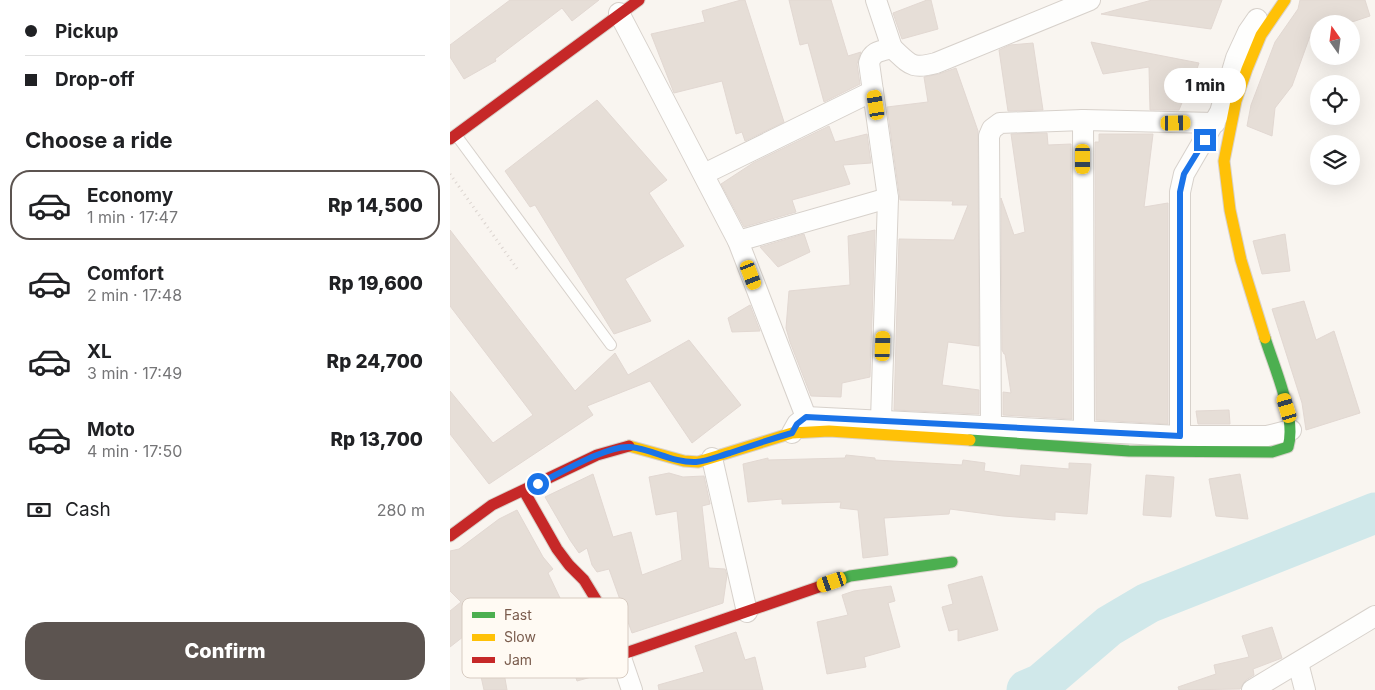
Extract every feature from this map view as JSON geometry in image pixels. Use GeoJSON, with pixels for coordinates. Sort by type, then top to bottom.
{"type":"FeatureCollection","features":[{"type":"Feature","properties":{"kind":"street"},"geometry":{"type":"LineString","coordinates":[[453,137],[639,0]]}},
{"type":"Feature","properties":{"kind":"street"},"geometry":{"type":"LineString","coordinates":[[876,0],[892,48],[909,63],[923,67],[1090,0]]}},
{"type":"Feature","properties":{"kind":"street"},"geometry":{"type":"LineString","coordinates":[[1180,436],[1180,192],[1184,174],[1220,112],[1236,58],[1248,32],[1270,0]]}},
{"type":"Feature","properties":{"kind":"street"},"geometry":{"type":"LineString","coordinates":[[450,536],[492,505],[597,455],[628,446],[684,461],[698,462],[792,433],[829,430],[1129,451],[1272,452],[1288,447],[1291,430],[1287,408],[1241,260],[1230,210],[1224,161],[1236,101],[1246,69],[1261,35],[1285,0]]}},
{"type":"Feature","properties":{"kind":"street"},"geometry":{"type":"LineString","coordinates":[[619,13],[738,241],[806,417]]}},
{"type":"Feature","properties":{"kind":"street"},"geometry":{"type":"LineString","coordinates":[[881,420],[888,198],[869,63],[870,56],[876,52],[892,48]]}},
{"type":"Feature","properties":{"kind":"street"},"geometry":{"type":"LineString","coordinates":[[704,174],[873,91]]}},
{"type":"Feature","properties":{"kind":"street"},"geometry":{"type":"LineString","coordinates":[[990,426],[989,136],[992,129],[1000,123],[1083,120],[1215,123]]}},
{"type":"Feature","properties":{"kind":"street"},"geometry":{"type":"LineString","coordinates":[[1083,120],[1084,431]]}},
{"type":"Feature","properties":{"kind":"street"},"geometry":{"type":"LineString","coordinates":[[738,241],[888,198]]}},
{"type":"Feature","properties":{"kind":"street"},"geometry":{"type":"LineString","coordinates":[[792,433],[797,424],[806,417],[1180,436],[1267,436],[1291,430]]}},
{"type":"Feature","properties":{"kind":"street"},"geometry":{"type":"LineString","coordinates":[[712,458],[747,612]]}},
{"type":"Feature","properties":{"kind":"street"},"geometry":{"type":"LineString","coordinates":[[524,491],[557,549],[568,565],[584,580],[595,598]]}},
{"type":"Feature","properties":{"kind":"street"},"geometry":{"type":"LineString","coordinates":[[628,652],[850,576],[952,562]]}},
{"type":"Feature","properties":{"kind":"street"},"geometry":{"type":"LineString","coordinates":[[1252,690],[1375,616]]}},
{"type":"Feature","properties":{"kind":"street"},"geometry":{"type":"LineString","coordinates":[[1298,663],[1305,690]]}},
{"type":"Feature","properties":{"kind":"street"},"geometry":{"type":"LineString","coordinates":[[628,678],[632,690]]}},
{"type":"Feature","properties":{"kind":"lane"},"geometry":{"type":"LineString","coordinates":[[453,137],[611,345]]}},
{"type":"Feature","properties":{"kind":"path"},"geometry":{"type":"LineString","coordinates":[[450,174],[518,270]]}},
{"type":"Feature","properties":{"kind":"building"},"geometry":{"type":"Polygon","coordinates":[[[510,0],[599,0],[572,21],[562,8],[495,59],[496,61],[464,79],[450,57],[450,45],[510,0]]]}},
{"type":"Feature","properties":{"kind":"building"},"geometry":{"type":"Polygon","coordinates":[[[745,0],[784,122],[745,141],[742,132],[736,134],[722,81],[674,93],[651,34],[705,22],[702,11],[745,0]]]}},
{"type":"Feature","properties":{"kind":"building"},"geometry":{"type":"Polygon","coordinates":[[[789,0],[831,0],[848,56],[861,52],[857,64],[860,84],[824,102],[808,43],[800,45],[789,0]]]}},
{"type":"Feature","properties":{"kind":"building"},"geometry":{"type":"Polygon","coordinates":[[[931,0],[938,29],[902,39],[893,13],[931,0]]]}},
{"type":"Feature","properties":{"kind":"building"},"geometry":{"type":"Polygon","coordinates":[[[1152,0],[1222,0],[1211,29],[1101,14],[1152,0]]]}},
{"type":"Feature","properties":{"kind":"building"},"geometry":{"type":"Polygon","coordinates":[[[1300,0],[1365,0],[1370,16],[1360,19],[1360,15],[1310,15],[1310,36],[1292,86],[1275,108],[1272,136],[1247,126],[1251,105],[1275,42],[1298,9],[1300,0]]]}},
{"type":"Feature","properties":{"kind":"building"},"geometry":{"type":"Polygon","coordinates":[[[1091,42],[1199,63],[1190,88],[1188,88],[1179,110],[1150,110],[1149,67],[1103,74],[1091,42]]]}},
{"type":"Feature","properties":{"kind":"building"},"geometry":{"type":"Polygon","coordinates":[[[1033,43],[1043,110],[1008,111],[999,50],[1010,45],[1033,43]]]}},
{"type":"Feature","properties":{"kind":"building"},"geometry":{"type":"Polygon","coordinates":[[[956,68],[978,131],[979,346],[948,342],[942,385],[979,390],[979,414],[894,410],[899,239],[954,240],[968,205],[952,205],[953,201],[900,200],[887,107],[928,102],[924,77],[956,68]]]}},
{"type":"Feature","properties":{"kind":"building"},"geometry":{"type":"Polygon","coordinates":[[[597,100],[667,180],[649,193],[684,246],[625,279],[651,321],[614,334],[535,205],[530,207],[505,171],[597,100]]]}},
{"type":"Feature","properties":{"kind":"building"},"geometry":{"type":"Polygon","coordinates":[[[829,126],[835,142],[867,134],[871,163],[843,165],[850,184],[792,200],[796,212],[744,227],[721,184],[753,163],[829,126]]]}},
{"type":"Feature","properties":{"kind":"building"},"geometry":{"type":"Polygon","coordinates":[[[1047,133],[1048,145],[1071,144],[1072,419],[1003,415],[1003,392],[1011,393],[1005,354],[1002,350],[1001,198],[1014,235],[1025,232],[1011,134],[1047,133]]]}},
{"type":"Feature","properties":{"kind":"building"},"geometry":{"type":"Polygon","coordinates":[[[1099,134],[1153,134],[1144,207],[1168,203],[1168,424],[1096,420],[1095,142],[1099,142],[1099,134]]]}},
{"type":"Feature","properties":{"kind":"building"},"geometry":{"type":"Polygon","coordinates":[[[450,230],[575,391],[615,353],[628,375],[689,340],[741,405],[692,443],[650,381],[587,406],[593,415],[489,484],[450,434],[450,391],[493,443],[533,415],[450,306],[450,230]]]}},
{"type":"Feature","properties":{"kind":"building"},"geometry":{"type":"Polygon","coordinates":[[[875,230],[870,377],[842,383],[841,397],[811,396],[786,328],[789,291],[850,285],[848,236],[875,230]]]}},
{"type":"Feature","properties":{"kind":"building"},"geometry":{"type":"Polygon","coordinates":[[[804,234],[810,252],[778,267],[760,247],[804,234]]]}},
{"type":"Feature","properties":{"kind":"building"},"geometry":{"type":"Polygon","coordinates":[[[1285,234],[1290,271],[1262,274],[1253,241],[1285,234]]]}},
{"type":"Feature","properties":{"kind":"building"},"geometry":{"type":"Polygon","coordinates":[[[1304,301],[1316,340],[1334,331],[1360,413],[1306,430],[1302,403],[1272,309],[1304,301]]]}},
{"type":"Feature","properties":{"kind":"building"},"geometry":{"type":"Polygon","coordinates":[[[750,305],[760,331],[732,332],[728,318],[750,305]]]}},
{"type":"Feature","properties":{"kind":"building"},"geometry":{"type":"Polygon","coordinates":[[[1229,410],[1230,424],[1198,424],[1196,411],[1229,410]]]}},
{"type":"Feature","properties":{"kind":"building"},"geometry":{"type":"Polygon","coordinates":[[[846,455],[875,458],[875,460],[962,465],[963,460],[985,463],[984,471],[1020,476],[1021,465],[1069,469],[1069,463],[1091,464],[1087,514],[1055,512],[1055,520],[950,509],[949,514],[884,518],[888,555],[863,558],[858,510],[840,508],[841,502],[782,504],[782,499],[748,502],[743,464],[768,458],[768,460],[845,458],[846,455]]]}},
{"type":"Feature","properties":{"kind":"building"},"geometry":{"type":"Polygon","coordinates":[[[669,473],[683,477],[704,476],[710,504],[702,506],[709,568],[725,569],[727,575],[723,603],[632,633],[628,622],[628,598],[619,598],[609,569],[597,572],[592,565],[587,548],[579,553],[545,497],[593,474],[613,537],[631,532],[642,575],[682,560],[677,511],[656,515],[649,477],[669,473]]]}},
{"type":"Feature","properties":{"kind":"building"},"geometry":{"type":"Polygon","coordinates":[[[1240,474],[1248,519],[1216,516],[1209,479],[1240,474]]]}},
{"type":"Feature","properties":{"kind":"building"},"geometry":{"type":"Polygon","coordinates":[[[1146,475],[1174,477],[1171,517],[1143,515],[1146,475]]]}},
{"type":"Feature","properties":{"kind":"building"},"geometry":{"type":"Polygon","coordinates":[[[517,510],[543,557],[553,569],[548,573],[560,598],[462,598],[462,638],[450,647],[450,611],[461,602],[450,591],[450,551],[459,549],[499,519],[517,510]]]}},
{"type":"Feature","properties":{"kind":"building"},"geometry":{"type":"Polygon","coordinates":[[[982,576],[998,630],[958,641],[958,629],[949,631],[942,607],[953,604],[948,585],[982,576]]]}},
{"type":"Feature","properties":{"kind":"building"},"geometry":{"type":"Polygon","coordinates":[[[891,586],[895,601],[888,603],[900,647],[864,657],[866,667],[827,674],[817,622],[848,615],[842,595],[854,591],[891,586]]]}},
{"type":"Feature","properties":{"kind":"building"},"geometry":{"type":"Polygon","coordinates":[[[1272,627],[1282,658],[1253,669],[1254,675],[1246,680],[1240,689],[1179,690],[1178,687],[1216,674],[1214,665],[1249,657],[1242,636],[1272,627]]]}},
{"type":"Feature","properties":{"kind":"building"},"geometry":{"type":"Polygon","coordinates":[[[736,632],[745,660],[755,657],[763,690],[659,690],[658,685],[704,672],[695,646],[736,632]]]}},
{"type":"Feature","properties":{"kind":"building"},"geometry":{"type":"Polygon","coordinates":[[[481,678],[505,678],[507,690],[484,690],[481,678]]]}},
{"type":"Feature","properties":{"kind":"building"},"geometry":{"type":"Polygon","coordinates":[[[576,678],[588,678],[577,681],[576,678]]]}},
{"type":"Feature","properties":{"kind":"waterway"},"geometry":{"type":"LineString","coordinates":[[1027,690],[1041,684],[1109,626],[1148,603],[1375,513]]}},
{"type":"Feature","properties":{"kind":"traffic: fast"},"geometry":{"type":"LineString","coordinates":[[970,440],[1129,451],[1272,452],[1288,447],[1290,435],[1287,407],[1265,338]]}},
{"type":"Feature","properties":{"kind":"traffic: fast"},"geometry":{"type":"LineString","coordinates":[[836,581],[850,576],[952,562]]}},
{"type":"Feature","properties":{"kind":"traffic: slow"},"geometry":{"type":"LineString","coordinates":[[1265,338],[1241,260],[1230,210],[1224,161],[1236,101],[1247,69],[1261,35],[1285,0]]}},
{"type":"Feature","properties":{"kind":"traffic: slow"},"geometry":{"type":"LineString","coordinates":[[629,446],[684,461],[698,462],[792,433],[829,431],[970,440]]}},
{"type":"Feature","properties":{"kind":"traffic: jam"},"geometry":{"type":"LineString","coordinates":[[450,139],[639,0]]}},
{"type":"Feature","properties":{"kind":"traffic: jam"},"geometry":{"type":"LineString","coordinates":[[450,536],[492,505],[597,455],[629,446]]}},
{"type":"Feature","properties":{"kind":"traffic: jam"},"geometry":{"type":"LineString","coordinates":[[524,491],[557,549],[584,580],[595,598]]}},
{"type":"Feature","properties":{"kind":"traffic: jam"},"geometry":{"type":"LineString","coordinates":[[628,652],[836,581]]}},
{"type":"Feature","properties":{"kind":"route"},"geometry":{"type":"LineString","coordinates":[[538,484],[597,455],[628,446],[670,458],[698,462],[792,433],[797,424],[806,417],[1180,436],[1180,192],[1184,174],[1205,140]]}}]}
